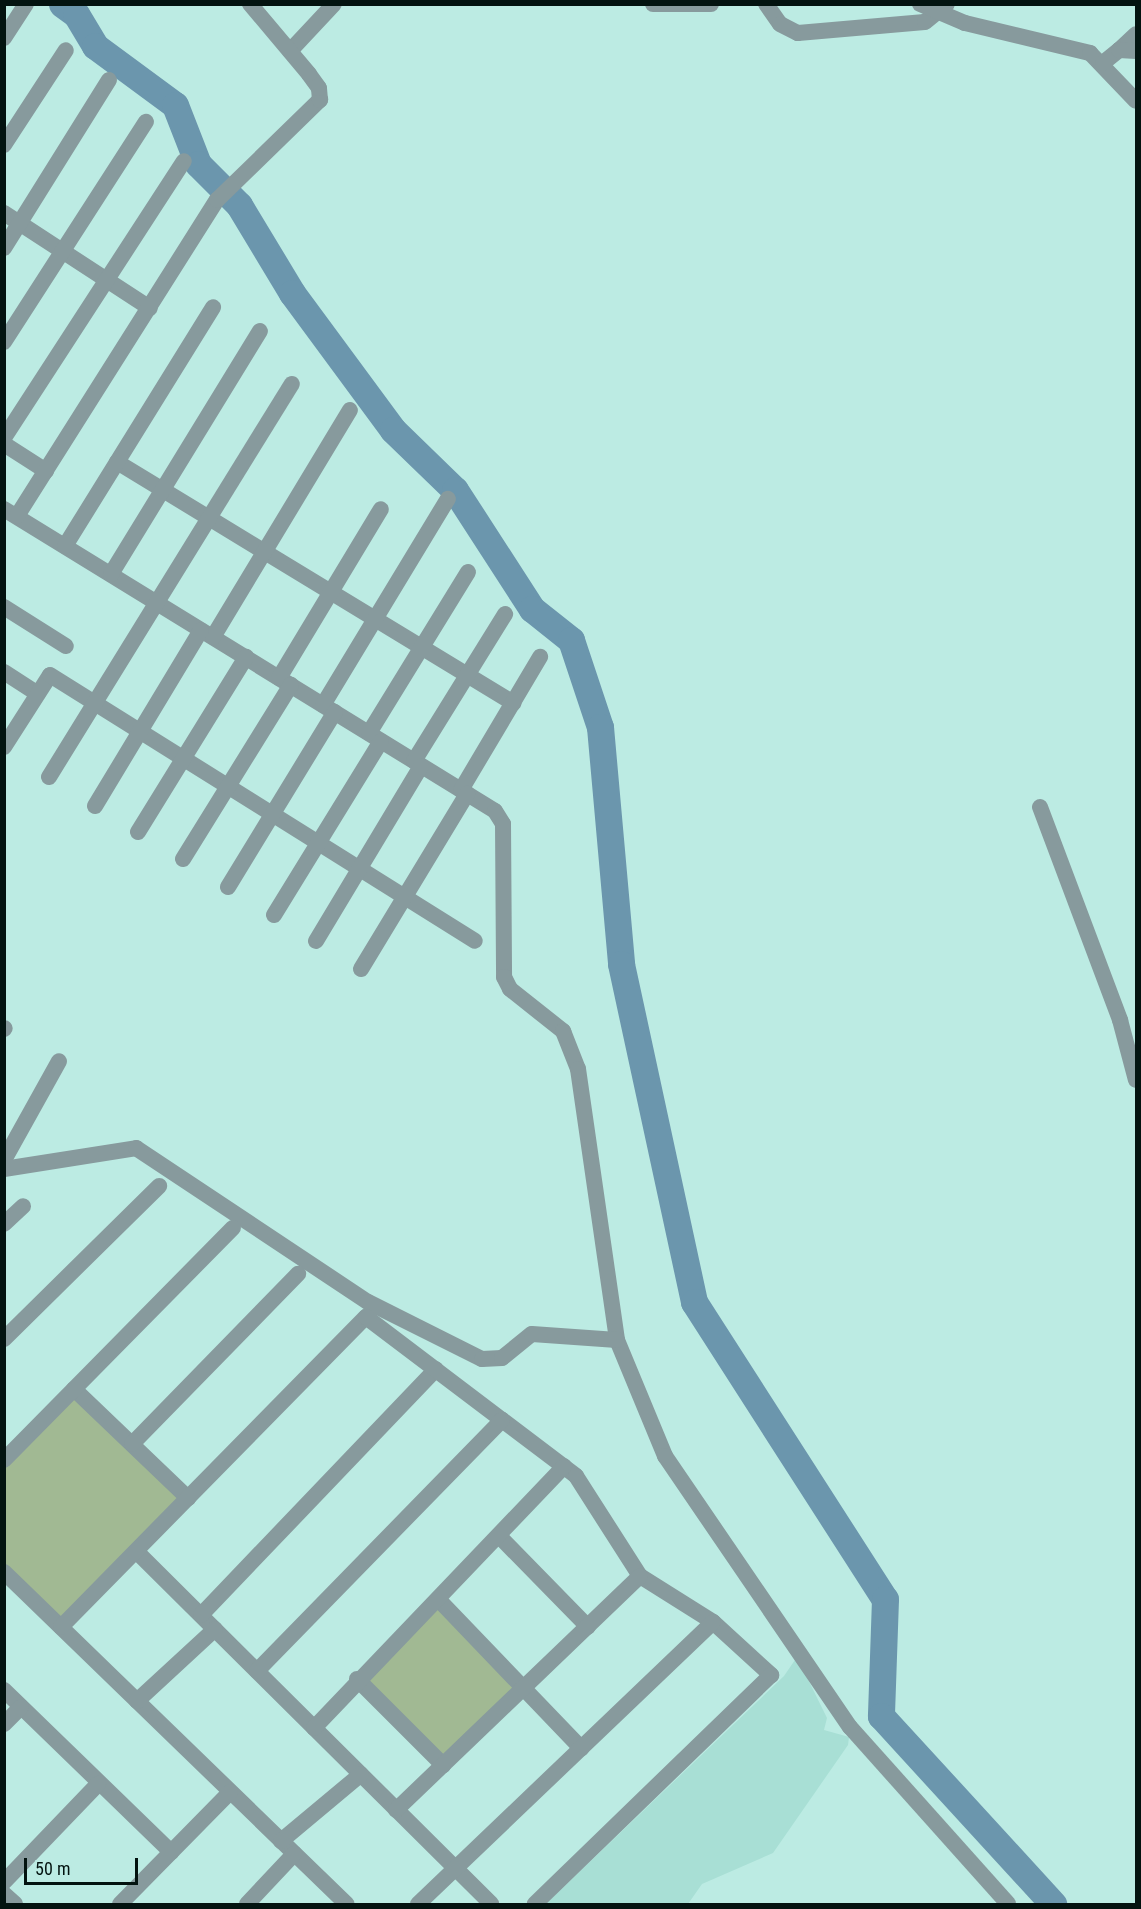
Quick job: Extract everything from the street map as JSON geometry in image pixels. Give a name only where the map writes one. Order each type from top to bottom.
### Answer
[{"type":"street","points":[[4,38],[26,4]]},
{"type":"street","points":[[250,4],[319,88],[320,100],[217,200],[46,471],[11,512],[495,811],[503,824],[504,977],[510,989],[563,1031],[578,1069],[617,1340],[665,1456],[850,1727],[1008,1905]]},
{"type":"street","points":[[290,51],[334,4]]},
{"type":"street","points":[[653,4],[711,4]]},
{"type":"street","points":[[766,4],[780,24],[798,33],[925,22],[944,9]]},
{"type":"street","points":[[920,4],[1069,44],[1103,63],[1137,101]]},
{"type":"street","points":[[1103,63],[1137,34]]},
{"type":"street","points":[[4,145],[66,50]]},
{"type":"street","points":[[1119,50],[1137,51]]},
{"type":"street","points":[[4,248],[110,80]]},
{"type":"street","points":[[4,342],[146,122]]},
{"type":"street","points":[[4,438],[184,161]]},
{"type":"street","points":[[4,213],[106,282],[150,308]]},
{"type":"street","points":[[65,546],[213,307]]},
{"type":"street","points":[[111,574],[260,331]]},
{"type":"street","points":[[49,777],[292,384]]},
{"type":"street","points":[[95,806],[138,731],[263,552],[350,410]]},
{"type":"street","points":[[4,444],[46,471]]},
{"type":"street","points":[[117,462],[209,521],[422,645],[513,703]]},
{"type":"street","points":[[228,887],[274,811],[375,618],[448,499]]},
{"type":"street","points":[[183,860],[229,783],[332,592],[381,508]]},
{"type":"street","points":[[274,915],[320,839],[422,645],[468,572]]},
{"type":"street","points":[[4,608],[66,646]]},
{"type":"street","points":[[316,941],[466,674],[505,614]]},
{"type":"street","points":[[138,832],[246,657]]},
{"type":"street","points":[[361,969],[405,897],[540,657]]},
{"type":"street","points":[[4,672],[38,694]]},
{"type":"street","points":[[6,740],[50,675],[138,731],[184,755],[320,839],[359,868],[475,941]]},
{"type":"street","points":[[1040,807],[1120,1020],[1137,1080]]},
{"type":"street","points":[[4,1160],[59,1061]]},
{"type":"street","points":[[4,1169],[136,1148],[375,1306],[482,1359],[502,1358],[532,1334],[617,1340]]},
{"type":"street","points":[[4,1339],[159,1186]]},
{"type":"street","points":[[4,1224],[23,1206]]},
{"type":"street","points":[[8,1450],[74,1389],[233,1227]]},
{"type":"street","points":[[132,1444],[298,1274]]},
{"type":"street","points":[[60,1627],[137,1552],[366,1317],[576,1476],[640,1576],[713,1622],[771,1675],[535,1905]]},
{"type":"street","points":[[201,1615],[436,1370]]},
{"type":"street","points":[[74,1389],[188,1498]]},
{"type":"street","points":[[257,1671],[502,1420]]},
{"type":"street","points":[[314,1728],[357,1679],[438,1599],[564,1466]]},
{"type":"street","points":[[499,1536],[588,1627]]},
{"type":"street","points":[[137,1552],[491,1905]]},
{"type":"street","points":[[4,1572],[346,1905]]},
{"type":"street","points":[[396,1810],[640,1576]]},
{"type":"street","points":[[438,1599],[524,1685],[581,1748]]},
{"type":"street","points":[[418,1905],[713,1622]]},
{"type":"street","points":[[137,1701],[215,1629]]},
{"type":"street","points":[[357,1679],[443,1765]]},
{"type":"street","points":[[4,1690],[171,1852]]},
{"type":"street","points":[[4,1724],[21,1707]]},
{"type":"street","points":[[281,1841],[361,1774]]},
{"type":"street","points":[[4,1882],[99,1784]]},
{"type":"street","points":[[120,1905],[230,1792]]},
{"type":"street","points":[[247,1905],[294,1854]]},
{"type":"street","points":[[4,1894],[15,1905]]},
{"type":"shaded area","points":[[74,1389],[188,1498],[61,1627],[5,1572],[4,1460]]},
{"type":"shaded area","points":[[438,1599],[524,1685],[444,1766],[357,1680]]},
{"type":"shaded area","points":[[797,1657],[827,1718],[824,1730],[849,1737],[848,1745],[773,1853],[702,1884],[688,1904],[546,1904],[784,1676]]},
{"type":"waterway","points":[[62,4],[76,14],[95,46],[175,105],[198,164],[239,205],[292,293],[393,430],[455,490],[532,609],[571,640],[600,727],[621,964],[694,1302],[885,1599],[881,1716],[1053,1904]]}]
